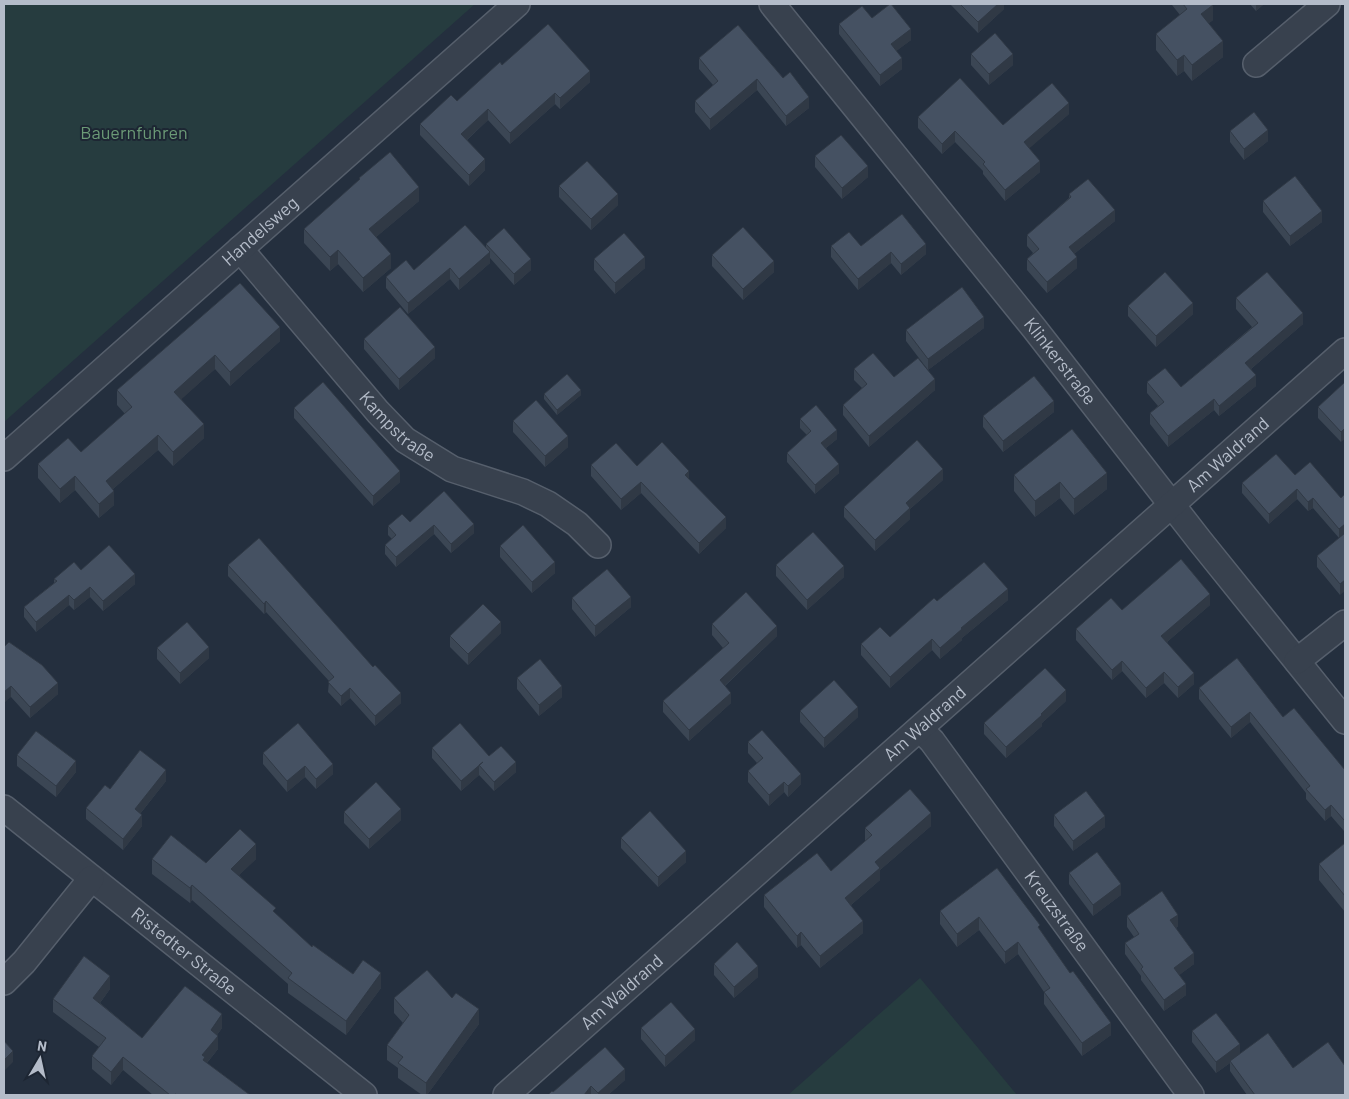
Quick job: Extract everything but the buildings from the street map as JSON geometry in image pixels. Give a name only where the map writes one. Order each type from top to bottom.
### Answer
[{"type":"street","name":"Handelsweg","points":[[4,458],[517,4]]},
{"type":"street","name":"Klinkerstraße","points":[[772,4],[1034,328],[1172,505],[1345,721]]},
{"type":"street","points":[[1256,64],[1327,4]]},
{"type":"street","name":"Kampstraße","points":[[240,250],[378,412],[405,440],[452,469],[523,492],[548,504],[577,524],[598,545]]},
{"type":"street","name":"Am Waldrand","points":[[506,1095],[1345,352]]},
{"type":"street","points":[[1298,661],[1345,623]]},
{"type":"street","name":"Kreuzstraße","points":[[920,729],[932,741],[1191,1095]]},
{"type":"street","name":"Ristedter Straße","points":[[4,808],[364,1095]]},
{"type":"street","points":[[4,982],[24,962],[92,879]]},
{"type":"green space","name":"Bauernfuhren","points":[[4,4],[475,4],[4,422]]},
{"type":"green space","points":[[920,978],[1017,1095],[788,1095]]}]
